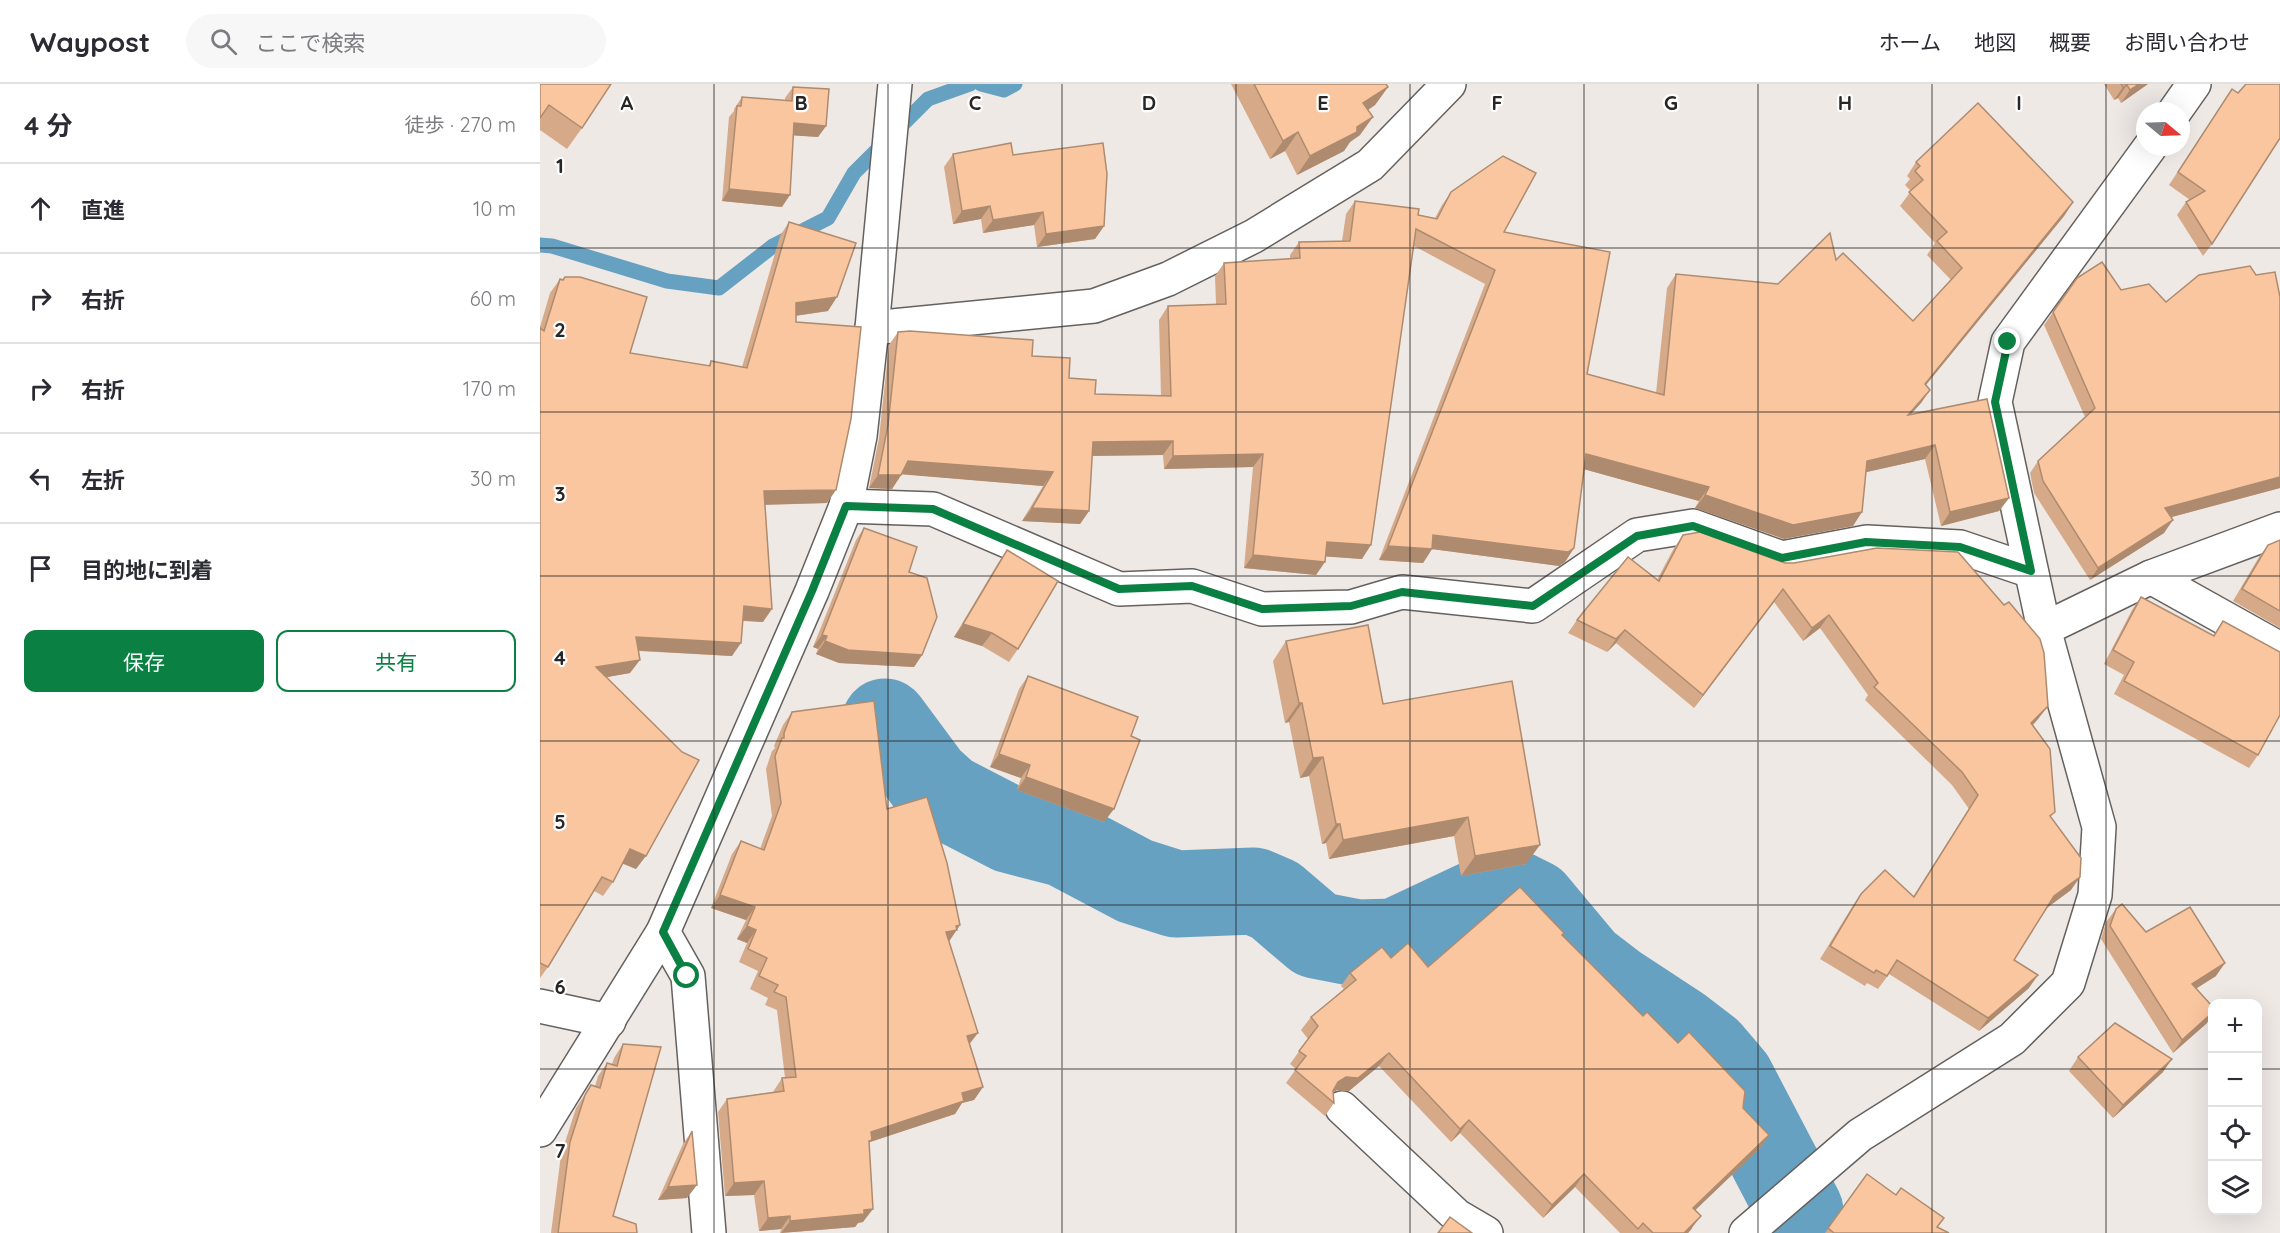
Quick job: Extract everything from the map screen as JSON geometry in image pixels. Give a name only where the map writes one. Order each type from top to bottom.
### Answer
[{"type":"street","points":[[540,1130],[663,932],[812,591],[846,506],[860,436],[895,84]]},
{"type":"street","points":[[872,327],[1094,306],[1168,279],[1254,236],[1370,165],[1449,84]]},
{"type":"street","points":[[2181,102],[2194,84]]},
{"type":"street","points":[[1746,1233],[1860,1135],[2012,1039],[2068,983],[2095,895],[2099,827],[2044,628],[1995,402],[2008,342],[2143,156]]},
{"type":"street","points":[[846,506],[933,509],[1119,589],[1192,586],[1262,609],[1351,606],[1402,592],[1533,606],[1637,536],[1693,526],[1782,558],[1866,542],[1948,546],[1960,547],[2031,571]]},
{"type":"street","points":[[2044,628],[2151,577],[2280,529]]},
{"type":"street","points":[[2151,577],[2280,649]]},
{"type":"street","points":[[663,932],[687,976],[709,1233]]},
{"type":"street","points":[[540,1006],[609,1021]]},
{"type":"street","points":[[1342,1108],[1457,1216],[1486,1233]]},
{"type":"building","points":[[540,84],[611,84],[582,128],[549,105],[540,118]]},
{"type":"building","points":[[1254,84],[1386,84],[1388,87],[1363,103],[1373,117],[1357,127],[1357,132],[1310,156],[1298,132],[1283,141]]},
{"type":"building","points":[[2121,84],[2139,84],[2130,90],[2127,85],[2123,87]]},
{"type":"building","points":[[2246,84],[2280,84],[2280,138],[2212,244],[2186,202],[2205,191],[2178,172],[2232,89],[2238,93]]},
{"type":"building","points":[[793,87],[829,89],[826,126],[794,123],[790,195],[729,189],[737,106],[741,106],[742,97],[792,101]]},
{"type":"building","points":[[1978,103],[2073,202],[1925,384],[1930,390],[1908,415],[1987,399],[2009,498],[1950,512],[1935,445],[1867,461],[1862,512],[1793,525],[1705,495],[1709,487],[1586,454],[1574,548],[1568,552],[1433,535],[1432,549],[1388,546],[1495,270],[1416,229],[1371,545],[1327,542],[1325,562],[1253,555],[1263,454],[1173,456],[1173,441],[1093,442],[1089,511],[1032,508],[1053,472],[908,461],[901,475],[878,475],[888,425],[898,332],[1033,340],[1032,356],[1070,358],[1069,378],[1096,380],[1095,394],[1171,396],[1168,306],[1226,304],[1224,263],[1300,258],[1299,242],[1350,241],[1355,201],[1419,209],[1418,215],[1437,219],[1451,192],[1503,156],[1536,173],[1504,232],[1610,252],[1587,374],[1664,395],[1676,274],[1778,284],[1830,233],[1836,260],[1843,253],[1913,321],[1962,268],[1937,241],[1947,232],[1909,192],[1923,180],[1915,171],[1920,166],[1916,162]]},
{"type":"building","points":[[1011,143],[1013,155],[1103,143],[1107,174],[1104,226],[1046,234],[1043,212],[993,220],[990,206],[962,211],[953,154]]},
{"type":"building","points":[[789,222],[856,243],[837,297],[796,303],[796,322],[861,327],[851,419],[836,490],[764,491],[772,609],[744,606],[741,643],[636,637],[640,660],[596,667],[682,752],[699,760],[646,856],[630,849],[613,882],[602,877],[548,967],[540,963],[540,328],[544,331],[560,279],[580,277],[647,297],[630,353],[710,366],[711,361],[747,368]]},
{"type":"building","points":[[2102,262],[2121,290],[2149,284],[2166,302],[2199,275],[2250,266],[2256,275],[2275,272],[2280,297],[2280,477],[2165,508],[2173,520],[2098,568],[2043,481],[2038,461],[2095,408],[2053,312],[2077,278]]},
{"type":"building","points":[[864,528],[917,547],[909,572],[927,578],[937,617],[922,655],[848,650],[825,641],[827,636],[822,635]]},
{"type":"building","points":[[1700,532],[1785,563],[1877,548],[1958,552],[2004,605],[2009,602],[2040,639],[2044,653],[2048,706],[2031,723],[2050,749],[2055,812],[2050,816],[2081,858],[2080,877],[2054,896],[2014,960],[2038,975],[1988,1018],[1897,960],[1887,976],[1876,970],[1874,973],[1830,946],[1861,894],[1885,870],[1914,897],[1978,795],[1962,772],[1874,687],[1878,683],[1829,615],[1812,628],[1783,589],[1703,695],[1625,630],[1616,639],[1577,620],[1628,557],[1659,581],[1683,535]]},
{"type":"building","points":[[2280,540],[2280,611],[2242,589],[2268,545]]},
{"type":"building","points":[[1007,550],[1058,581],[1018,649],[992,633],[963,624]]},
{"type":"building","points":[[2141,597],[2214,636],[2223,621],[2280,652],[2280,715],[2258,755],[2124,681],[2134,662],[2113,650]]},
{"type":"building","points":[[1368,625],[1383,704],[1512,681],[1540,845],[1475,856],[1468,817],[1343,840],[1340,824],[1336,824],[1323,757],[1313,758],[1286,641]]},
{"type":"building","points":[[1028,676],[1138,717],[1131,736],[1140,740],[1114,809],[1026,777],[1030,765],[999,754]]},
{"type":"building","points":[[874,701],[887,809],[927,797],[947,863],[960,925],[956,926],[957,930],[946,932],[978,1033],[967,1036],[983,1087],[962,1093],[964,1101],[871,1132],[872,1140],[869,1141],[873,1209],[864,1210],[864,1214],[790,1221],[790,1216],[768,1218],[764,1181],[734,1183],[727,1099],[784,1091],[782,1078],[796,1077],[786,997],[774,992],[778,985],[759,976],[767,958],[748,949],[756,930],[747,926],[755,907],[720,895],[741,841],[764,850],[781,803],[775,756],[784,738],[792,712]]},
{"type":"building","points":[[1520,887],[1564,933],[1562,935],[1643,1016],[1647,1012],[1678,1043],[1689,1032],[1745,1091],[1743,1108],[1769,1135],[1693,1208],[1701,1216],[1684,1233],[1653,1233],[1643,1223],[1638,1229],[1584,1174],[1552,1205],[1469,1120],[1460,1129],[1389,1053],[1358,1078],[1346,1077],[1338,1082],[1333,1091],[1334,1103],[1295,1070],[1306,1056],[1299,1051],[1318,1026],[1311,1017],[1356,980],[1350,973],[1382,947],[1391,958],[1408,943],[1428,967]]},
{"type":"building","points":[[2122,904],[2146,932],[2190,907],[2225,963],[2192,984],[2208,1002],[2208,1017],[2182,1040],[2110,926],[2116,909]]},
{"type":"building","points":[[2115,1023],[2172,1059],[2123,1105],[2078,1057]]},
{"type":"building","points":[[623,1044],[661,1047],[613,1216],[636,1224],[637,1233],[558,1233],[570,1142],[585,1095],[591,1085],[600,1088],[607,1063],[617,1066]]},
{"type":"building","points":[[692,1131],[697,1185],[668,1187]]},
{"type":"building","points":[[1867,1174],[1896,1195],[1901,1188],[1944,1218],[1937,1227],[1949,1233],[1834,1233],[1828,1228]]},
{"type":"building","points":[[1450,1217],[1472,1233],[1438,1233]]},
{"type":"waterway","points":[[540,245],[552,246],[667,281],[719,288],[773,246],[828,218],[854,173],[928,99],[970,84]]},
{"type":"waterway","points":[[981,84],[1004,90],[1015,84]]},
{"type":"waterway","points":[[885,722],[928,780],[947,797],[1011,830],[1065,844],[1135,881],[1176,894],[1254,891],[1275,900],[1316,935],[1357,943],[1395,942],[1497,894],[1515,894],[1533,903],[1584,964],[1708,1052],[1731,1079],[1800,1211],[1802,1233]]},
{"type":"route","points":[[687,976],[663,932],[812,591],[846,506],[933,509],[1119,589],[1192,586],[1262,609],[1351,606],[1402,592],[1533,606],[1637,536],[1693,526],[1782,558],[1866,542],[1960,547],[2031,571],[1995,402],[2008,342]]}]
